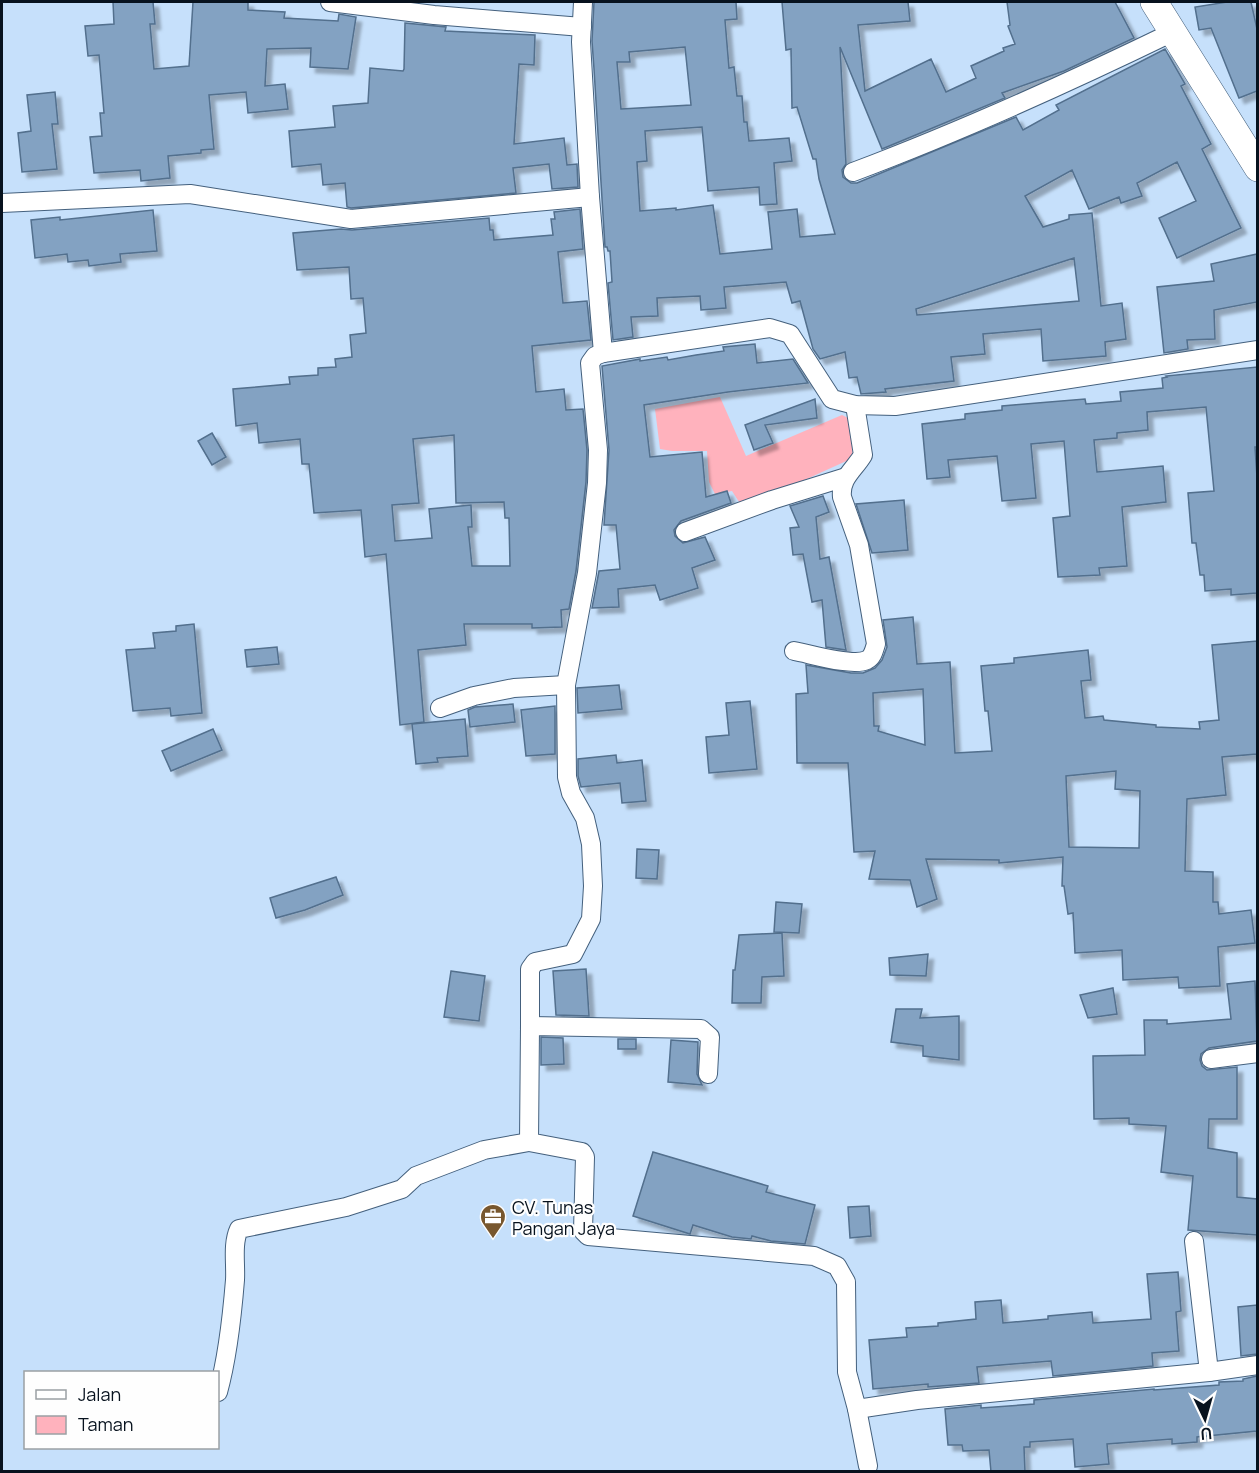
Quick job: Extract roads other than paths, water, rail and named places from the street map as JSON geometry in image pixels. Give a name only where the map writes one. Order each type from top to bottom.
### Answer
[{"type":"main road","points":[[1154,2],[1257,168]]},
{"type":"street","points":[[330,2],[434,15],[582,27]]},
{"type":"street","points":[[583,2],[582,27],[590,197],[603,353]]},
{"type":"street","points":[[853,172],[941,138],[1173,32]]},
{"type":"street","points":[[2,203],[190,194],[351,219],[590,197]]},
{"type":"street","points":[[529,1142],[530,969],[535,962],[573,954],[584,937],[591,919],[593,886],[591,844],[585,818],[571,793],[567,777],[566,685],[587,573],[597,483],[598,450],[590,363],[595,356],[770,328],[790,334],[832,399],[855,405],[895,406],[1257,350]]},
{"type":"street","points":[[794,651],[857,663],[868,659],[873,654],[876,644],[859,545],[842,497],[846,477],[863,455],[855,405]]},
{"type":"street","points":[[685,532],[772,500],[846,477]]},
{"type":"street","points":[[440,708],[474,696],[514,688],[566,685]]},
{"type":"street","points":[[530,1026],[701,1029],[710,1037],[708,1074]]},
{"type":"street","points":[[1211,1059],[1257,1053]]},
{"type":"street","points":[[219,1387],[229,1337],[235,1280],[235,1236],[238,1229],[346,1207],[402,1189],[416,1176],[484,1150],[529,1142],[582,1152],[585,1157],[583,1231],[588,1236],[814,1256],[837,1266],[846,1282],[847,1372],[868,1466]]},
{"type":"street","points":[[1194,1240],[1209,1372]]},
{"type":"street","points":[[857,1409],[917,1400],[1209,1372],[1257,1365]]},
{"type":"place","name":"CV. Tunas Pangan Jaya","points":[[493,1240]]}]
